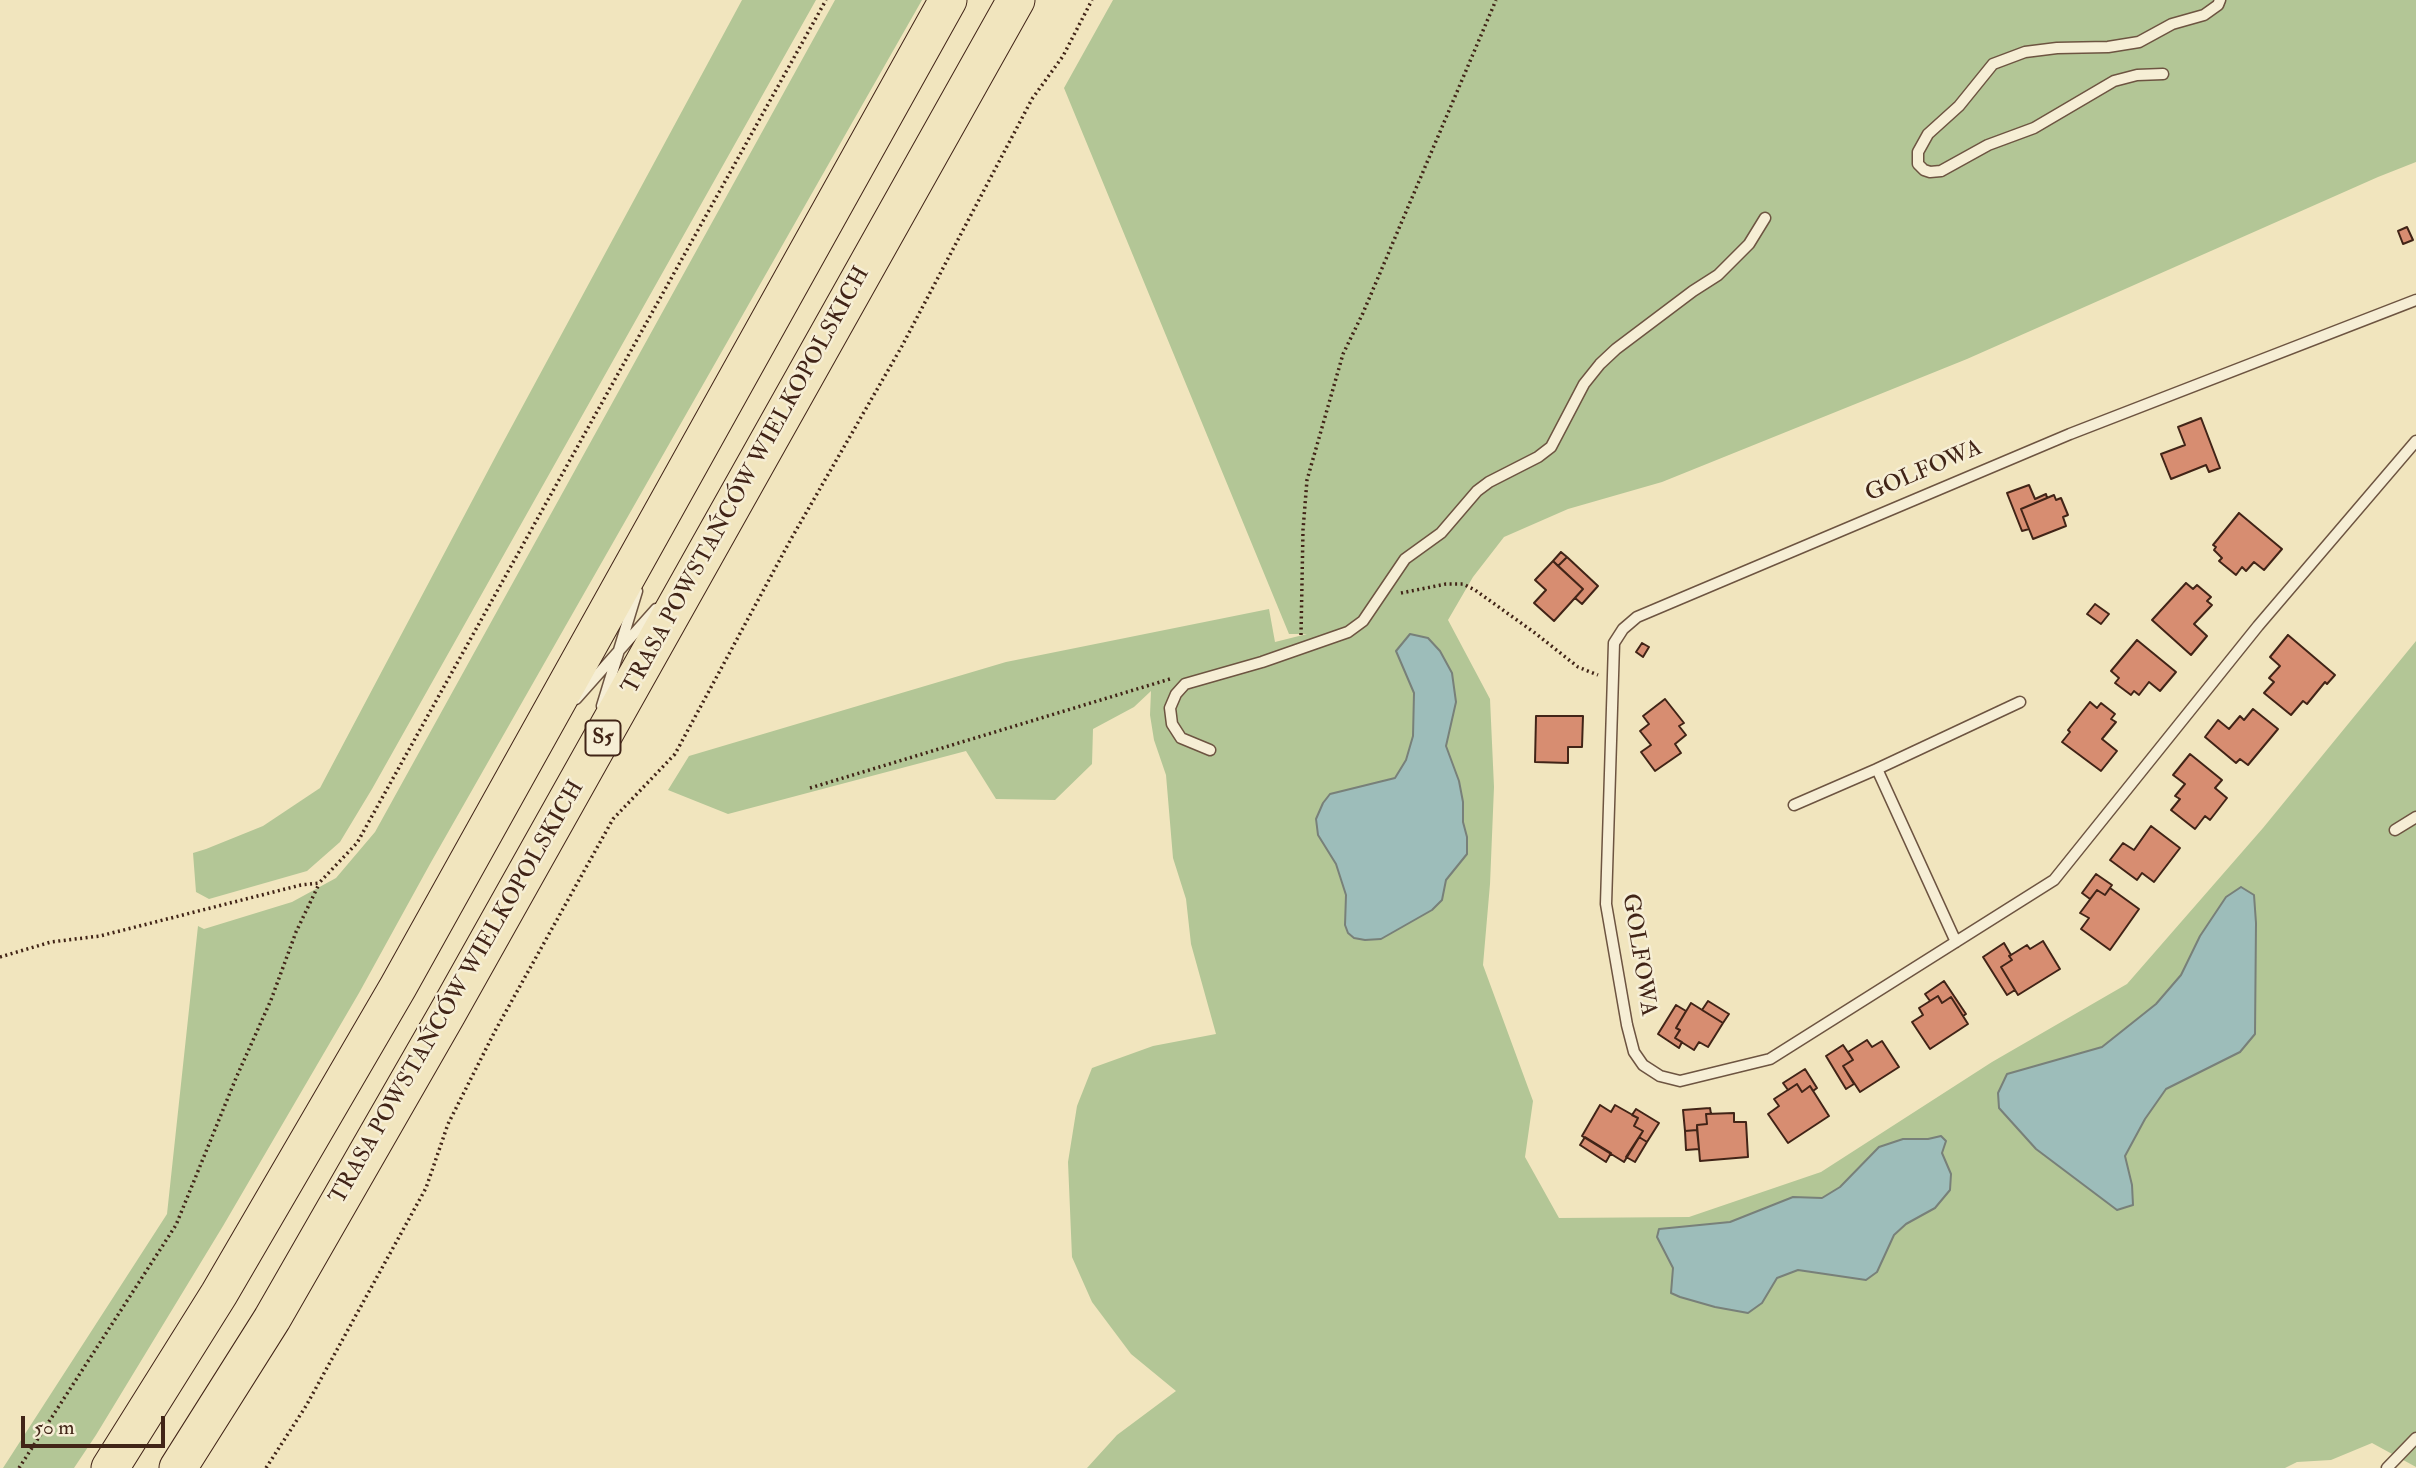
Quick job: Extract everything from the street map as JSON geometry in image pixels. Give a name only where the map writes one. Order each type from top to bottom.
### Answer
[{"type":"highway","name":"S5","points":[[110,1468],[233,1270],[398,987],[948,0]]},
{"type":"highway","name":"TRASA POWSTAŃCÓW WIELKOPOLSKICH","points":[[178,1468],[272,1319],[580,779],[1016,0]]},
{"type":"lane","points":[[2163,74],[2137,75],[2114,81],[2034,128],[1988,145],[1941,171],[1930,172],[1918,164],[1918,152],[1927,134],[1959,106],[1993,64],[2025,52],[2108,47],[2140,42],[2172,24],[2204,15],[2218,5],[2220,0]]},
{"type":"lane","points":[[1210,750],[1181,738],[1172,724],[1170,708],[1176,694],[1185,684],[1262,662],[1348,632],[1363,621],[1405,559],[1441,533],[1477,491],[1551,447],[1584,384],[1600,364],[1616,349],[1718,275],[1749,244],[1765,218]]},
{"type":"lane","name":"GOLFOWA","points":[[2416,300],[2070,434],[1637,617],[1623,629],[1614,643],[1606,904],[1627,1025],[1634,1052],[1643,1065],[1660,1076],[1680,1081],[1770,1059],[2054,880],[2258,626],[2416,441]]},
{"type":"lane","points":[[642,573],[658,520]]},
{"type":"lane","points":[[531,751],[709,550]]},
{"type":"lane","points":[[599,715],[638,586]]},
{"type":"lane","points":[[1794,805],[2020,702]]},
{"type":"lane","points":[[580,779],[595,728]]},
{"type":"lane","points":[[1877,769],[1956,942]]},
{"type":"lane","points":[[2395,830],[2416,817]]},
{"type":"lane","points":[[2387,1468],[2416,1438]]},
{"type":"path","points":[[19,1468],[176,1225],[271,1000],[296,932],[319,883],[357,843],[825,0]]},
{"type":"path","points":[[266,1468],[306,1406],[426,1188],[448,1124],[495,1031],[613,819],[675,754],[791,539],[902,346],[1032,99],[1063,56],[1092,0]]},
{"type":"path","points":[[1301,638],[1307,480],[1343,354],[1496,0]]},
{"type":"path","points":[[1378,598],[1446,584],[1462,584],[1475,590],[1578,667],[1612,680]]},
{"type":"path","points":[[810,788],[1173,678]]},
{"type":"path","points":[[0,957],[51,942],[100,936],[301,885],[319,883]]},
{"type":"green space","points":[[742,0],[816,0],[340,842],[307,871],[209,899],[196,892],[193,853],[263,826],[320,788]]},
{"type":"green space","points":[[835,0],[922,0],[359,993],[223,1226],[96,1435],[74,1468],[3,1468],[167,1214],[198,926],[204,929],[292,902],[336,878],[375,832]]},
{"type":"green space","points":[[1113,0],[2416,0],[2416,162],[1967,359],[1662,482],[1568,509],[1504,537],[1473,577],[1448,620],[1490,699],[1494,787],[1483,965],[1533,1101],[1525,1157],[1559,1218],[1689,1217],[1821,1172],[1992,1062],[2127,984],[2263,828],[2416,641],[2416,1467],[2372,1443],[2331,1460],[2297,1462],[2285,1468],[1087,1468],[1117,1435],[1176,1391],[1131,1354],[1092,1302],[1072,1257],[1068,1162],[1077,1106],[1092,1068],[1153,1046],[1216,1034],[1191,944],[1186,899],[1173,858],[1166,775],[1154,740],[1150,715],[1151,691],[1134,707],[1093,729],[1092,764],[1055,800],[996,799],[966,751],[728,814],[668,790],[689,756],[1006,662],[1269,609],[1275,642],[1307,634],[1289,634],[1064,88]]},
{"type":"water","points":[[1410,634],[1428,638],[1440,651],[1452,673],[1456,702],[1446,746],[1459,781],[1467,854],[1446,880],[1442,900],[1432,910],[1381,939],[1365,940],[1354,938],[1348,933],[1345,925],[1346,895],[1336,864],[1318,835],[1316,819],[1330,794],[1395,778],[1406,760],[1413,736],[1414,693],[1396,651]]},
{"type":"water","points":[[2241,887],[2254,895],[2255,1034],[2240,1052],[2166,1089],[2145,1119],[2125,1156],[2132,1185],[2133,1205],[2117,1210],[2036,1149],[1999,1108],[1998,1093],[2007,1074],[2102,1047],[2156,1004],[2181,975],[2200,936],[2226,897]]},
{"type":"water","points":[[1941,1136],[1946,1141],[1942,1153],[1951,1174],[1950,1190],[1935,1208],[1906,1224],[1894,1235],[1877,1272],[1866,1280],[1798,1270],[1777,1278],[1762,1303],[1748,1313],[1715,1307],[1671,1293],[1673,1268],[1657,1237],[1659,1229],[1730,1222],[1793,1197],[1822,1198],[1840,1187],[1879,1147],[1903,1139]]},
{"type":"building","points":[[2407,227],[2413,240],[2403,244],[2398,231]]},
{"type":"building","points":[[2201,418],[2220,468],[2209,472],[2206,465],[2171,479],[2161,454],[2185,445],[2178,427]]},
{"type":"building","points":[[2029,485],[2035,499],[2046,494],[2047,498],[2021,509],[2029,529],[2022,531],[2007,493]]},
{"type":"building","points":[[2054,495],[2056,500],[2061,498],[2068,515],[2063,517],[2066,526],[2033,539],[2021,509]]},
{"type":"building","points":[[2239,513],[2282,549],[2264,570],[2254,562],[2246,571],[2242,567],[2236,575],[2219,561],[2222,558],[2214,550],[2216,547],[2213,545]]},
{"type":"building","points":[[1561,552],[1567,557],[1558,566],[1553,561]]},
{"type":"building","points":[[1567,557],[1598,586],[1582,604],[1575,598],[1583,589],[1558,566]]},
{"type":"building","points":[[1553,561],[1583,589],[1554,621],[1534,603],[1546,590],[1535,580]]},
{"type":"building","points":[[2186,583],[2193,589],[2197,585],[2211,597],[2207,601],[2212,605],[2194,624],[2207,636],[2191,655],[2152,620]]},
{"type":"building","points":[[2095,604],[2109,614],[2101,624],[2087,614]]},
{"type":"building","points":[[2288,635],[2335,675],[2327,684],[2325,682],[2307,704],[2303,701],[2291,715],[2264,693],[2274,682],[2269,678],[2280,666],[2270,657]]},
{"type":"building","points":[[2137,640],[2176,672],[2160,691],[2149,682],[2139,695],[2134,691],[2131,695],[2115,683],[2119,678],[2111,671]]},
{"type":"building","points":[[1642,643],[1649,647],[1643,657],[1636,652]]},
{"type":"building","points":[[1665,699],[1684,723],[1679,726],[1686,735],[1675,744],[1681,753],[1655,771],[1641,752],[1651,745],[1640,731],[1649,724],[1643,716]]},
{"type":"building","points":[[2090,702],[2097,708],[2101,703],[2115,714],[2111,719],[2116,722],[2102,739],[2117,751],[2101,771],[2062,742]]},
{"type":"building","points":[[2253,709],[2278,729],[2248,765],[2240,759],[2236,763],[2205,737],[2218,720],[2229,729],[2240,716],[2244,720]]},
{"type":"building","points":[[1536,716],[1583,716],[1582,747],[1568,747],[1568,763],[1535,762]]},
{"type":"building","points":[[2190,754],[2222,780],[2215,788],[2227,798],[2210,820],[2205,816],[2195,829],[2171,810],[2180,799],[2175,796],[2185,784],[2173,775]]},
{"type":"building","points":[[2151,826],[2180,848],[2154,882],[2142,873],[2137,880],[2110,860],[2123,843],[2134,850]]},
{"type":"building","points":[[2096,874],[2112,885],[2105,895],[2097,890],[2090,899],[2082,893]]},
{"type":"building","points":[[2110,888],[2139,909],[2110,950],[2081,929],[2089,918],[2080,913],[2097,890],[2105,895]]},
{"type":"building","points":[[2043,941],[2060,969],[2018,995],[2001,967],[2012,960],[2009,956],[2027,945],[2030,949]]},
{"type":"building","points":[[2004,943],[2012,960],[2001,967],[2015,990],[2007,995],[1983,957]]},
{"type":"building","points":[[1944,981],[1966,1014],[1963,1016],[1951,997],[1942,1003],[1938,996],[1930,1001],[1925,994]]},
{"type":"building","points":[[1938,996],[1942,1003],[1951,997],[1968,1024],[1930,1049],[1912,1022],[1923,1015],[1919,1008]]},
{"type":"building","points":[[1708,1001],[1729,1014],[1723,1023],[1702,1010]]},
{"type":"building","points":[[1691,1003],[1723,1023],[1708,1047],[1699,1042],[1694,1050],[1675,1038],[1680,1030],[1676,1028]]},
{"type":"building","points":[[1676,1005],[1686,1011],[1676,1028],[1680,1030],[1675,1038],[1682,1042],[1679,1048],[1658,1034]]},
{"type":"building","points":[[1867,1040],[1872,1047],[1882,1041],[1899,1067],[1860,1092],[1843,1066],[1853,1060],[1848,1052]]},
{"type":"building","points":[[1843,1045],[1853,1060],[1843,1066],[1854,1084],[1846,1089],[1826,1056]]},
{"type":"building","points":[[1805,1069],[1817,1088],[1813,1091],[1810,1086],[1802,1092],[1797,1084],[1788,1090],[1783,1083]]},
{"type":"building","points":[[1797,1084],[1802,1092],[1810,1086],[1829,1116],[1788,1143],[1768,1114],[1779,1106],[1774,1099]]},
{"type":"building","points":[[1600,1105],[1611,1112],[1615,1105],[1638,1118],[1634,1126],[1643,1131],[1624,1162],[1582,1136]]},
{"type":"building","points":[[1710,1108],[1711,1114],[1706,1114],[1707,1124],[1697,1125],[1697,1130],[1685,1131],[1683,1110]]},
{"type":"building","points":[[1636,1109],[1659,1123],[1647,1142],[1639,1137],[1643,1131],[1634,1126],[1638,1118],[1632,1115]]},
{"type":"building","points":[[1734,1113],[1734,1122],[1746,1122],[1748,1157],[1700,1161],[1697,1125],[1707,1124],[1706,1114]]},
{"type":"building","points":[[1697,1130],[1699,1149],[1686,1150],[1685,1131]]},
{"type":"building","points":[[1585,1137],[1611,1153],[1606,1162],[1580,1145]]},
{"type":"building","points":[[1639,1137],[1647,1142],[1635,1162],[1626,1157]]}]
